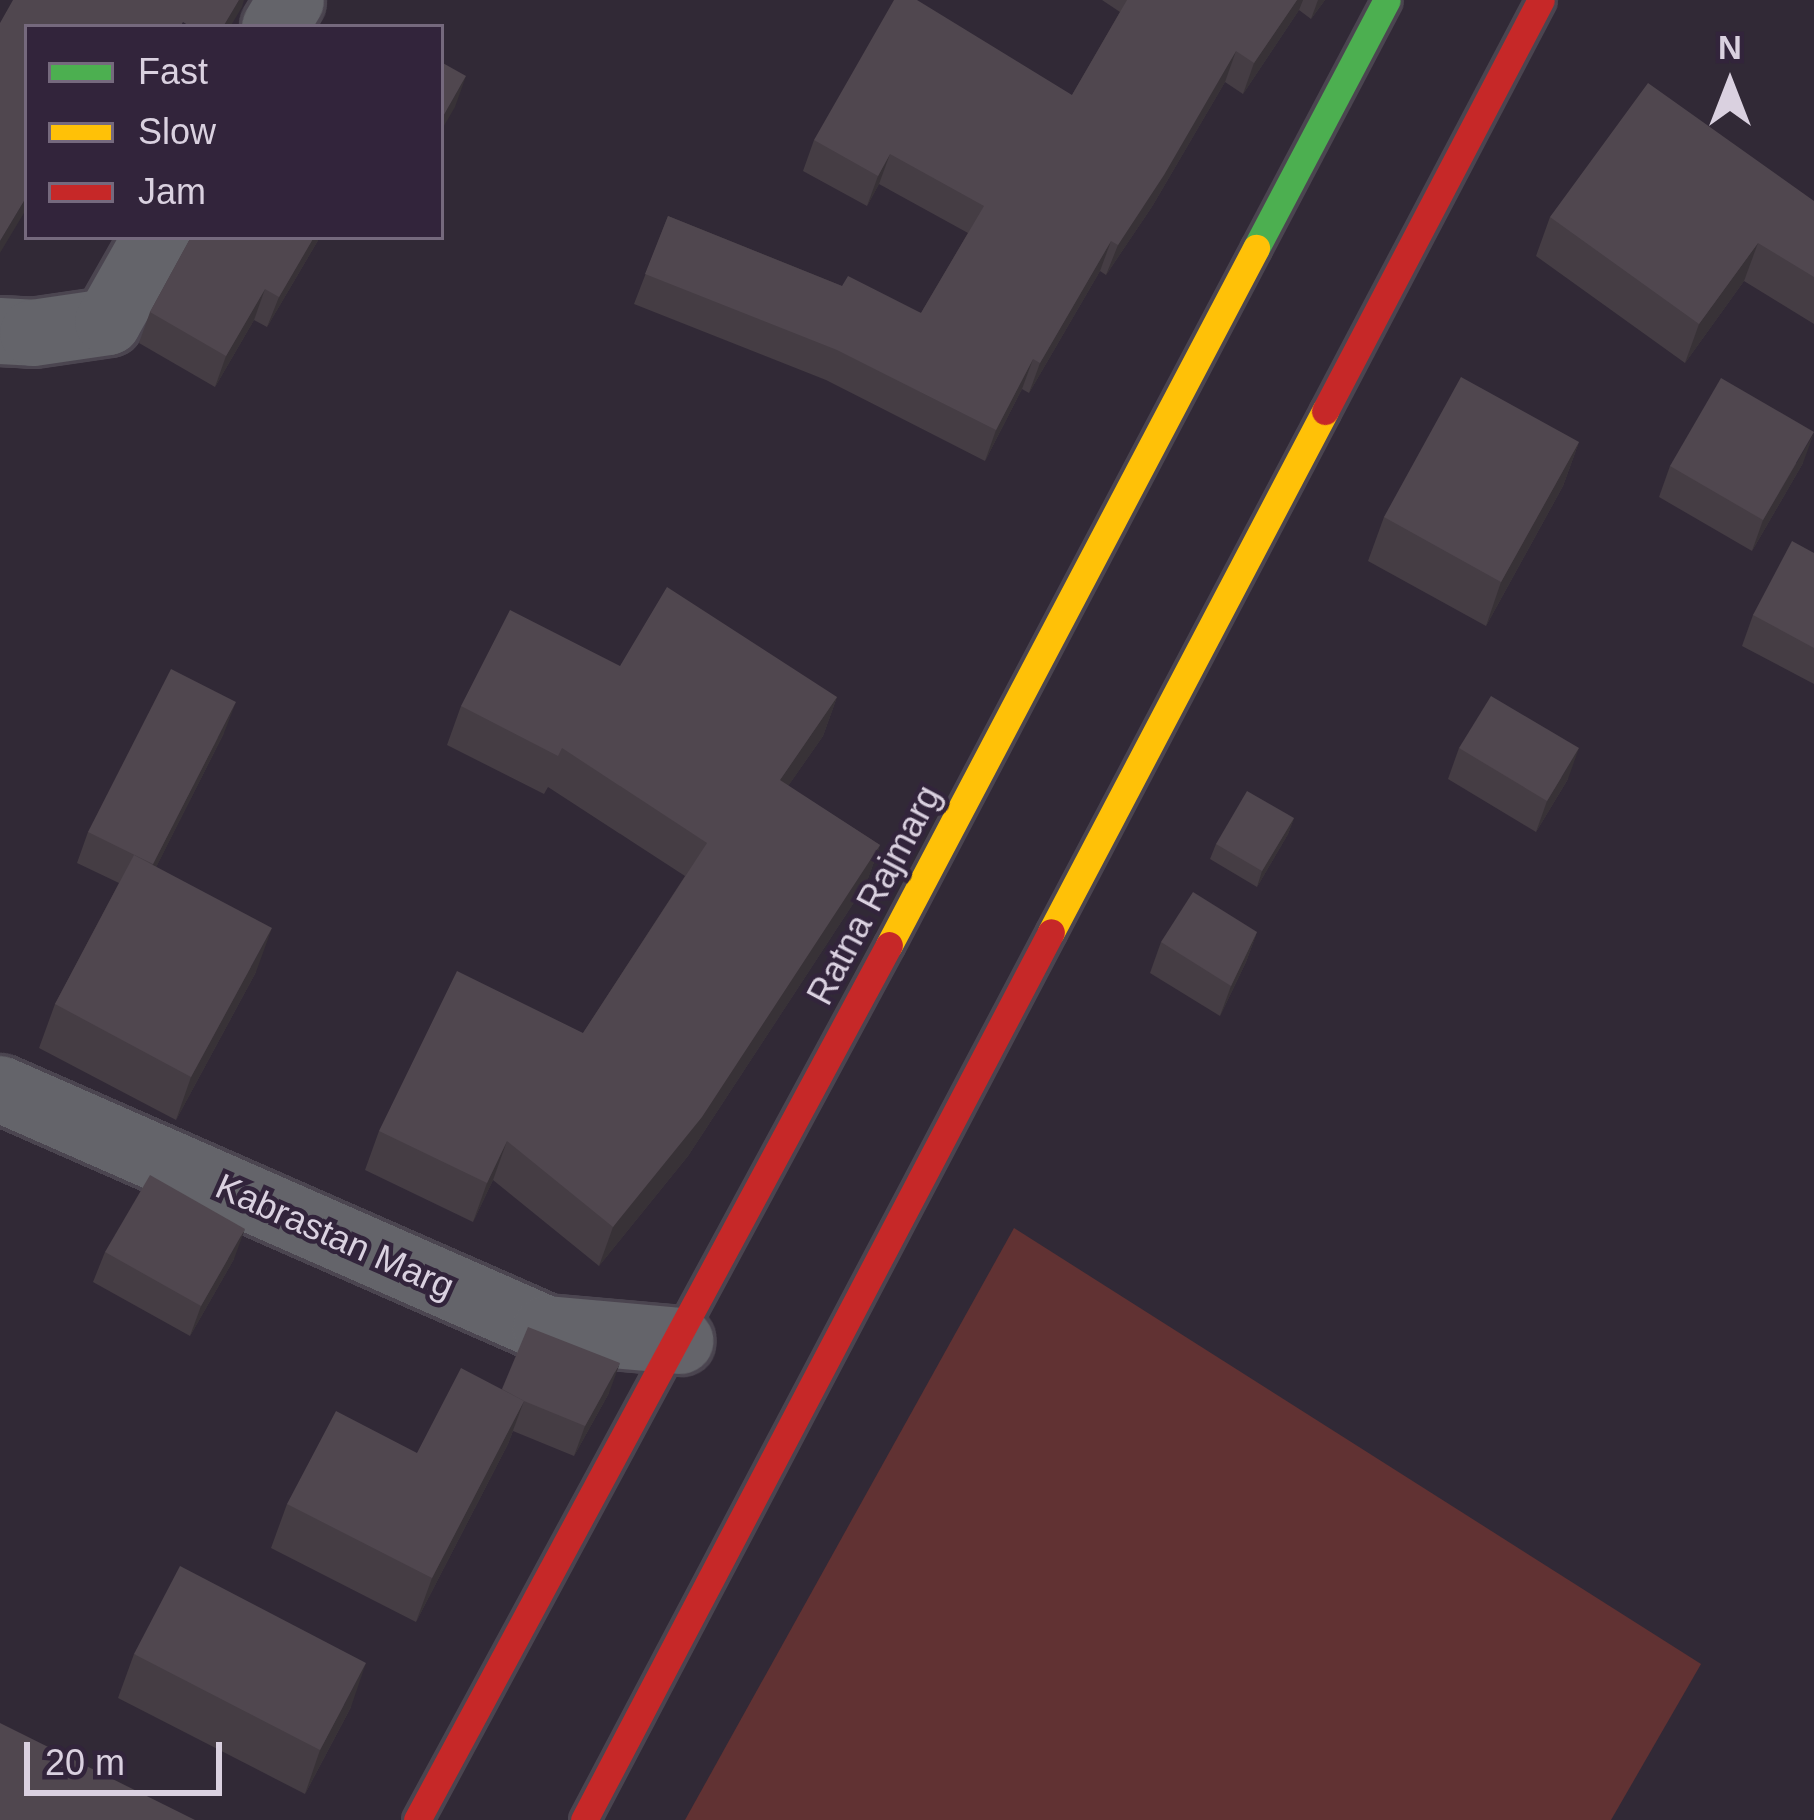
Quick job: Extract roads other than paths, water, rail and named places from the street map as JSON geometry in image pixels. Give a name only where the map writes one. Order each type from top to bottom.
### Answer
[{"type":"highway","name":"Ratna Rajmarg","points":[[417,1820],[680,1341],[1387,0]]},
{"type":"highway","points":[[584,1820],[1540,0]]},
{"type":"street","points":[[0,331],[33,333],[108,322],[154,240]]},
{"type":"street","name":"Kabrastan Marg","points":[[0,1089],[546,1329],[680,1341]]}]
